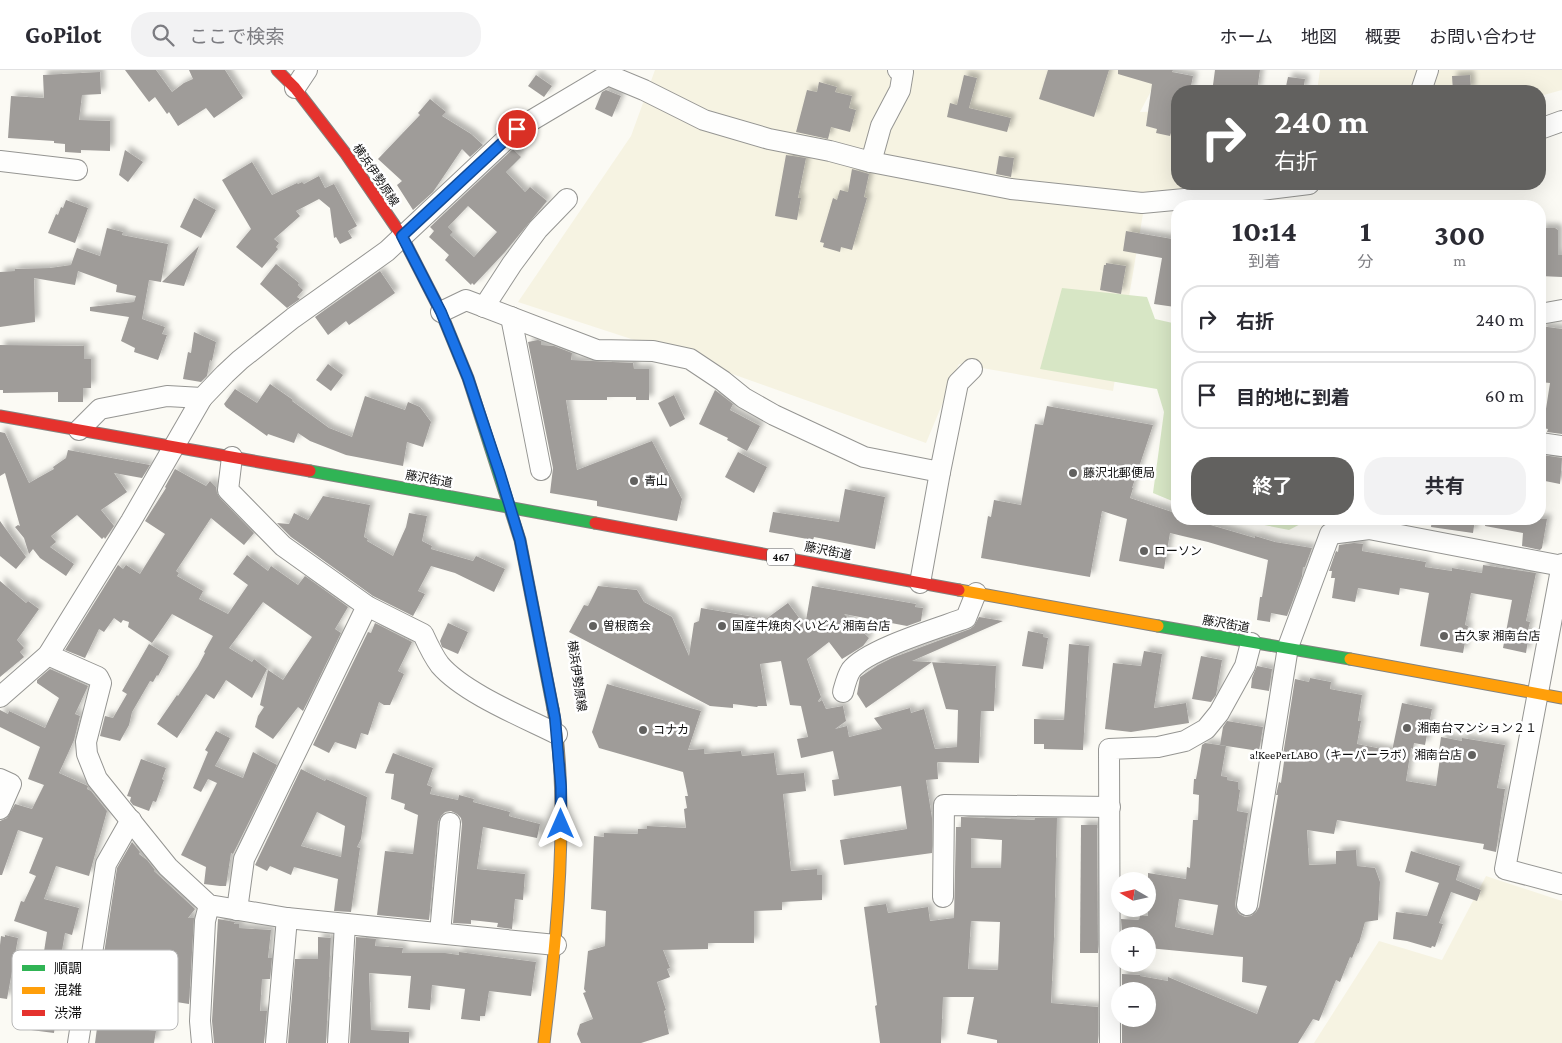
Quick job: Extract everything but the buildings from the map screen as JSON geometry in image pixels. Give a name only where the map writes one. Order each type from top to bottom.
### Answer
[{"type":"main road","name":"横浜伊勢原線","points":[[277,70],[295,88],[346,154],[402,236],[441,312],[468,378],[510,508],[525,565],[555,718],[561,787],[561,860],[556,945],[544,1043]]},
{"type":"main road","name":"藤沢街道","points":[[1,417],[232,457],[1251,643],[1288,647],[1562,698]]},
{"type":"main road","name":"横浜伊勢原線","points":[[500,474],[525,510],[531,526]]},
{"type":"street","points":[[295,88],[307,70]]},
{"type":"street","points":[[872,162],[881,126],[900,90],[903,72],[898,70]]},
{"type":"street","points":[[1422,85],[1428,70]]},
{"type":"street","points":[[0,697],[48,655],[131,521],[202,398],[224,374],[294,318],[387,251],[517,129],[610,72],[704,120],[769,139],[830,151],[872,162],[1011,189],[1142,203],[1171,200]]},
{"type":"street","points":[[1546,127],[1562,121]]},
{"type":"street","points":[[0,161],[77,170]]},
{"type":"street","points":[[1174,200],[1261,190]]},
{"type":"street","points":[[484,307],[538,229],[567,198]]},
{"type":"street","points":[[441,312],[466,300],[597,350],[653,351],[690,359],[723,380],[744,398],[774,415],[864,457],[940,472]]},
{"type":"street","points":[[1546,313],[1562,310]]},
{"type":"street","points":[[511,317],[541,470]]},
{"type":"street","points":[[920,583],[958,383],[972,369]]},
{"type":"street","points":[[79,430],[100,409],[167,396],[202,398]]},
{"type":"street","points":[[1546,444],[1562,446]]},
{"type":"street","points":[[232,457],[228,490],[283,546],[368,606],[424,634],[428,646],[440,665],[467,688],[557,734]]},
{"type":"street","points":[[1247,905],[1288,647],[1330,534],[1392,526],[1562,565],[1505,869],[1562,884]]},
{"type":"street","points":[[843,692],[850,672],[860,661],[901,641],[966,618],[976,593]]},
{"type":"street","points":[[237,910],[244,859],[368,606]]},
{"type":"street","points":[[1110,1043],[1109,749],[1158,747],[1185,741],[1206,729],[1219,713],[1245,666],[1251,643]]},
{"type":"street","points":[[48,655],[98,677],[101,683],[86,742],[87,754],[97,779],[168,867],[209,905],[286,918],[556,945]]},
{"type":"street","points":[[0,779],[11,784],[0,809]]},
{"type":"street","points":[[943,897],[944,805],[1110,807]]},
{"type":"street","points":[[93,950],[106,864],[131,820]]},
{"type":"street","points":[[440,933],[450,823]]},
{"type":"street","points":[[202,1043],[200,1021],[205,921],[209,905]]},
{"type":"street","points":[[276,1043],[286,918]]},
{"type":"street","points":[[338,1043],[345,924]]},
{"type":"street","points":[[78,1043],[80,1030]]},
{"type":"shaded area","points":[[655,70],[1162,70],[1140,112],[1171,111],[1171,190],[1226,190],[1145,202],[1113,391],[959,364],[926,443],[665,350],[518,302],[631,136]]},
{"type":"shaded area","points":[[1320,70],[1562,70],[1562,90],[1546,94],[1546,85],[1318,85]]},
{"type":"shaded area","points":[[1486,876],[1562,901],[1562,1043],[1314,1043],[1379,941],[1442,960]]},
{"type":"green space","points":[[1062,288],[1147,297],[1155,319],[1171,323],[1171,500],[1153,493],[1164,412],[1157,389],[1040,369]]},
{"type":"green space","points":[[1264,525],[1299,525],[1289,530]]},
{"type":"traffic: fast","points":[[441,312],[468,378],[520,540],[553,709]]},
{"type":"traffic: fast","points":[[310,471],[595,523]]},
{"type":"traffic: fast","points":[[1158,626],[1350,659]]},
{"type":"traffic: slow","points":[[959,590],[1158,626]]},
{"type":"traffic: slow","points":[[1350,659],[1562,698]]},
{"type":"traffic: slow","points":[[544,1043],[556,931],[561,847],[560,764],[553,709]]},
{"type":"traffic: jam","points":[[277,70],[295,88],[346,154],[402,236],[441,312]]},
{"type":"traffic: jam","points":[[0,416],[310,471]]},
{"type":"traffic: jam","points":[[595,523],[959,590]]},
{"type":"place","name":"藤沢北郵便局","points":[[1073,473]]},
{"type":"place","name":"青山","points":[[634,481]]},
{"type":"place","name":"ローソン","points":[[1144,551]]},
{"type":"place","name":"曽根商会","points":[[593,626]]},
{"type":"place","name":"国産牛焼肉くいどん 湘南台店","points":[[722,626]]},
{"type":"place","name":"古久家 湘南台店","points":[[1444,636]]},
{"type":"place","name":"湘南台マンション２１","points":[[1407,728]]},
{"type":"place","name":"コナカ","points":[[643,730]]},
{"type":"place","name":"a!KeePerLABO（キーパーラボ）湘南台店","points":[[1472,755]]},
{"type":"route","points":[[517,129],[402,236],[441,312],[468,378],[520,540],[555,718],[561,787],[561,824]]}]
